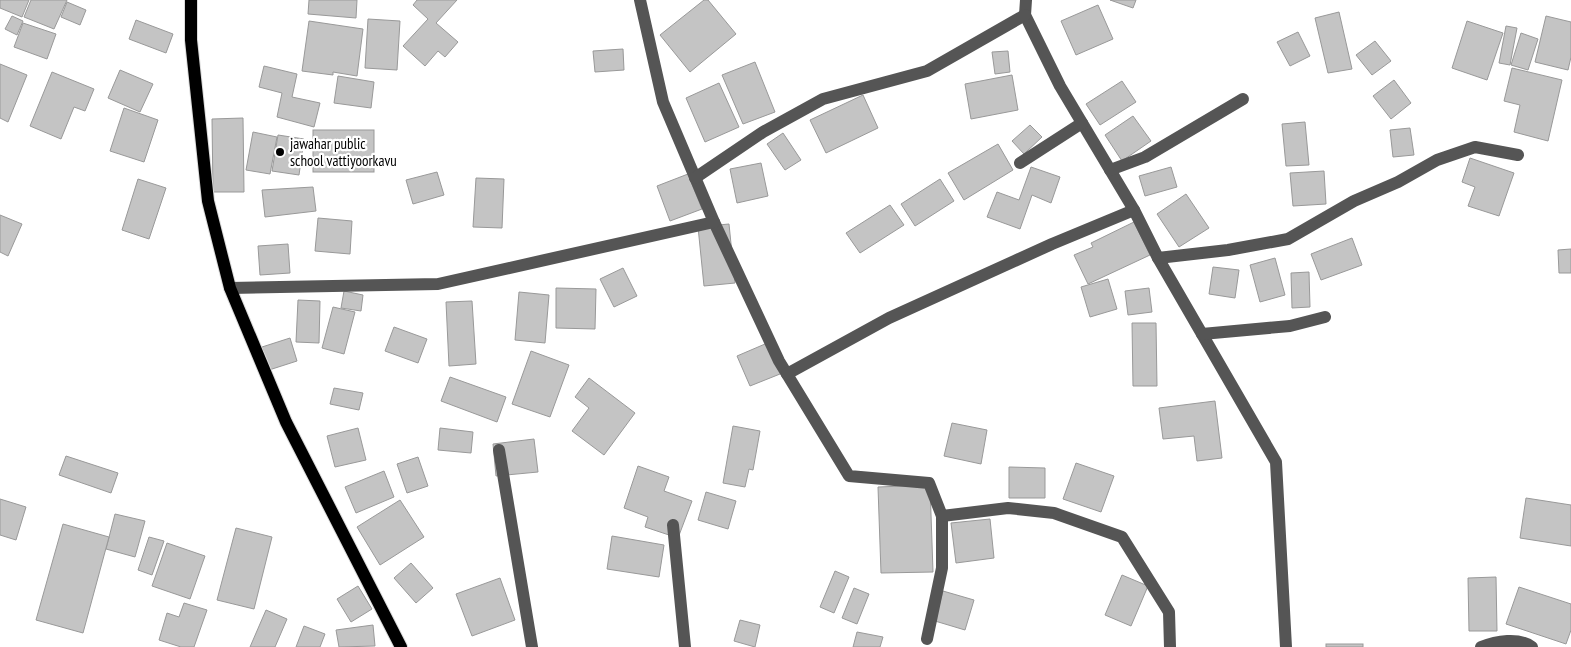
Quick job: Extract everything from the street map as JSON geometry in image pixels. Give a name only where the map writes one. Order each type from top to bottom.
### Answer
[{"type":"main road","points":[[191,0],[191,40],[208,201],[230,288],[286,422],[401,647]]},
{"type":"street","points":[[640,0],[663,102],[714,222],[779,361],[849,476],[928,483],[942,516],[942,568],[927,640]]},
{"type":"street","points":[[1026,0],[1025,15],[1060,86],[1134,210],[1158,258],[1276,462],[1286,647]]},
{"type":"street","points":[[695,178],[763,132],[823,99],[927,71],[1025,15]]},
{"type":"street","points":[[1110,170],[1145,157],[1243,100]]},
{"type":"street","points":[[1020,163],[1082,122]]},
{"type":"street","points":[[1158,258],[1228,250],[1288,239],[1354,201],[1398,182],[1437,160],[1475,148],[1518,155]]},
{"type":"street","points":[[787,374],[888,318],[1052,244],[1134,210]]},
{"type":"street","points":[[230,288],[438,284],[714,222]]},
{"type":"street","points":[[1202,334],[1290,326],[1326,318]]},
{"type":"street","points":[[499,450],[532,647]]},
{"type":"street","points":[[942,516],[1008,508],[1054,513],[1122,537],[1169,612],[1170,647]]},
{"type":"street","points":[[673,525],[685,647]]},
{"type":"street","points":[[1481,647],[1506,641],[1527,644],[1532,647]]},
{"type":"building","points":[[0,0],[29,0],[22,17],[0,8]]},
{"type":"building","points":[[31,0],[67,0],[54,29],[24,17]]},
{"type":"building","points":[[309,0],[357,0],[356,18],[308,14]]},
{"type":"building","points":[[417,0],[457,0],[436,23],[458,42],[445,57],[438,51],[425,66],[403,46],[428,19],[413,5]]},
{"type":"building","points":[[704,0],[708,0],[736,34],[690,72],[660,35]]},
{"type":"building","points":[[1110,0],[1136,0],[1133,8]]},
{"type":"building","points":[[67,2],[86,10],[80,25],[61,17]]},
{"type":"building","points":[[1098,5],[1113,39],[1076,55],[1061,21]]},
{"type":"building","points":[[1339,12],[1352,69],[1328,73],[1315,18]]},
{"type":"building","points":[[12,16],[23,21],[17,35],[5,29]]},
{"type":"building","points":[[1546,16],[1571,22],[1571,57],[1568,70],[1535,62]]},
{"type":"building","points":[[368,19],[400,21],[397,70],[365,68]]},
{"type":"building","points":[[136,20],[173,34],[166,53],[129,39]]},
{"type":"building","points":[[309,21],[363,29],[357,76],[333,72],[333,75],[302,71]]},
{"type":"building","points":[[1467,21],[1503,33],[1487,80],[1452,68]]},
{"type":"building","points":[[23,23],[56,34],[47,59],[14,47]]},
{"type":"building","points":[[1506,26],[1517,28],[1510,65],[1499,63]]},
{"type":"building","points":[[1298,32],[1310,56],[1290,66],[1277,42]]},
{"type":"building","points":[[1521,33],[1538,39],[1528,70],[1511,65]]},
{"type":"building","points":[[1375,41],[1391,61],[1372,75],[1356,55]]},
{"type":"building","points":[[623,49],[624,70],[595,72],[593,51]]},
{"type":"building","points":[[1008,51],[1010,72],[995,74],[992,52]]},
{"type":"building","points":[[755,62],[775,112],[743,124],[722,75]]},
{"type":"building","points":[[0,64],[27,75],[8,122],[0,118]]},
{"type":"building","points":[[264,66],[297,74],[292,97],[320,103],[314,127],[277,117],[282,93],[259,87]]},
{"type":"building","points":[[1512,68],[1562,80],[1548,141],[1514,132],[1520,105],[1504,101]]},
{"type":"building","points":[[120,70],[153,84],[140,112],[108,98]]},
{"type":"building","points":[[52,72],[94,89],[85,111],[74,107],[61,139],[30,126]]},
{"type":"building","points":[[1012,75],[1018,110],[971,119],[965,84]]},
{"type":"building","points":[[338,76],[374,82],[371,108],[334,103]]},
{"type":"building","points":[[1394,80],[1411,103],[1391,119],[1373,96]]},
{"type":"building","points":[[1122,81],[1136,102],[1100,125],[1086,104]]},
{"type":"building","points":[[719,83],[739,127],[705,142],[686,98]]},
{"type":"building","points":[[863,95],[878,128],[826,153],[810,120]]},
{"type":"building","points":[[124,108],[158,120],[144,162],[110,151]]},
{"type":"building","points":[[1133,116],[1151,141],[1122,161],[1105,135]]},
{"type":"building","points":[[243,118],[244,192],[213,192],[212,119]]},
{"type":"building","points":[[1305,122],[1309,165],[1286,166],[1282,124]]},
{"type":"building","points":[[1030,125],[1042,137],[1024,154],[1012,141]]},
{"type":"building","points":[[1410,128],[1414,155],[1393,157],[1390,130]]},
{"type":"building","points":[[313,130],[374,130],[374,172],[313,172]]},
{"type":"building","points":[[253,132],[277,137],[270,174],[246,170]]},
{"type":"building","points":[[783,133],[801,160],[785,170],[767,144]]},
{"type":"building","points":[[278,135],[304,139],[299,175],[272,171]]},
{"type":"building","points":[[998,144],[1013,170],[964,200],[948,173]]},
{"type":"building","points":[[1470,158],[1514,173],[1499,216],[1468,206],[1475,187],[1462,182]]},
{"type":"building","points":[[761,163],[768,196],[737,203],[730,169]]},
{"type":"building","points":[[1031,167],[1060,177],[1051,203],[1032,195],[1020,229],[987,217],[997,192],[1019,200]]},
{"type":"building","points":[[1171,167],[1177,187],[1145,196],[1139,176]]},
{"type":"building","points":[[1324,171],[1326,204],[1293,206],[1290,173]]},
{"type":"building","points":[[437,172],[444,195],[413,204],[406,180]]},
{"type":"building","points":[[688,174],[702,209],[670,221],[657,186]]},
{"type":"building","points":[[476,178],[504,179],[502,228],[473,227]]},
{"type":"building","points":[[138,179],[166,188],[149,239],[122,230]]},
{"type":"building","points":[[940,179],[954,201],[915,226],[901,204]]},
{"type":"building","points":[[313,187],[316,211],[265,217],[262,190]]},
{"type":"building","points":[[1186,194],[1209,228],[1179,247],[1157,214]]},
{"type":"building","points":[[890,205],[904,225],[860,253],[846,233]]},
{"type":"building","points":[[0,215],[22,224],[8,256],[0,252]]},
{"type":"building","points":[[318,218],[352,221],[350,254],[315,251]]},
{"type":"building","points":[[1134,222],[1150,255],[1088,284],[1074,255],[1093,247],[1091,243]]},
{"type":"building","points":[[729,224],[735,283],[704,286],[698,227]]},
{"type":"building","points":[[1352,238],[1362,265],[1321,280],[1311,254]]},
{"type":"building","points":[[288,244],[290,273],[260,275],[258,246]]},
{"type":"building","points":[[1571,249],[1571,273],[1559,273],[1558,250]]},
{"type":"building","points":[[1275,258],[1285,295],[1260,302],[1250,265]]},
{"type":"building","points":[[1213,267],[1239,270],[1235,298],[1209,294]]},
{"type":"building","points":[[623,268],[637,296],[614,307],[600,279]]},
{"type":"building","points":[[1309,272],[1310,307],[1292,308],[1291,273]]},
{"type":"building","points":[[1108,279],[1117,309],[1090,317],[1081,287]]},
{"type":"building","points":[[556,288],[596,289],[595,329],[556,328]]},
{"type":"building","points":[[1149,288],[1152,312],[1128,315],[1125,291]]},
{"type":"building","points":[[344,291],[363,295],[361,311],[341,308]]},
{"type":"building","points":[[519,292],[549,295],[545,343],[515,340]]},
{"type":"building","points":[[298,300],[320,301],[319,343],[296,342]]},
{"type":"building","points":[[472,301],[476,364],[449,366],[446,302]]},
{"type":"building","points":[[333,307],[355,312],[344,354],[322,348]]},
{"type":"building","points":[[1132,323],[1156,323],[1157,386],[1133,386]]},
{"type":"building","points":[[394,327],[427,339],[418,363],[385,351]]},
{"type":"building","points":[[290,338],[297,361],[269,370],[262,347]]},
{"type":"building","points":[[772,341],[785,372],[750,386],[737,356]]},
{"type":"building","points":[[531,351],[569,365],[550,417],[512,404]]},
{"type":"building","points":[[450,377],[506,397],[497,422],[441,401]]},
{"type":"building","points":[[589,378],[635,413],[604,455],[572,431],[589,408],[575,397]]},
{"type":"building","points":[[334,388],[363,393],[359,410],[330,404]]},
{"type":"building","points":[[1215,401],[1222,458],[1197,461],[1194,436],[1163,439],[1159,408]]},
{"type":"building","points":[[952,423],[987,430],[981,464],[944,456]]},
{"type":"building","points":[[733,426],[760,431],[753,470],[749,469],[745,487],[723,483]]},
{"type":"building","points":[[358,428],[366,460],[335,467],[327,436]]},
{"type":"building","points":[[440,428],[473,432],[471,453],[438,450]]},
{"type":"building","points":[[534,439],[538,472],[496,476],[493,444]]},
{"type":"building","points":[[66,456],[118,473],[111,493],[59,475]]},
{"type":"building","points":[[418,457],[428,486],[407,493],[397,464]]},
{"type":"building","points":[[1076,463],[1114,476],[1101,512],[1063,499]]},
{"type":"building","points":[[638,466],[669,477],[664,491],[692,501],[678,538],[645,527],[648,517],[624,508]]},
{"type":"building","points":[[1009,467],[1045,468],[1045,498],[1009,498]]},
{"type":"building","points":[[384,471],[394,497],[356,513],[345,487]]},
{"type":"building","points":[[930,485],[933,572],[881,573],[878,487]]},
{"type":"building","points":[[706,492],[736,501],[728,529],[698,520]]},
{"type":"building","points":[[1526,498],[1571,505],[1571,546],[1520,538]]},
{"type":"building","points":[[0,499],[26,507],[16,540],[0,535]]},
{"type":"building","points":[[400,500],[424,537],[380,565],[357,527]]},
{"type":"building","points":[[115,514],[145,521],[135,557],[106,549]]},
{"type":"building","points":[[990,519],[994,558],[956,563],[951,523]]},
{"type":"building","points":[[63,524],[109,537],[83,633],[36,620]]},
{"type":"building","points":[[236,528],[272,537],[254,609],[217,600]]},
{"type":"building","points":[[612,536],[664,545],[659,577],[607,569]]},
{"type":"building","points":[[149,537],[164,541],[152,575],[138,570]]},
{"type":"building","points":[[167,543],[205,556],[190,599],[152,586]]},
{"type":"building","points":[[411,563],[433,588],[416,603],[394,578]]},
{"type":"building","points":[[835,571],[849,577],[834,613],[820,607]]},
{"type":"building","points":[[1122,575],[1148,586],[1131,626],[1105,615]]},
{"type":"building","points":[[1496,577],[1497,631],[1469,631],[1468,578]]},
{"type":"building","points":[[500,578],[515,620],[472,636],[456,594]]},
{"type":"building","points":[[358,586],[372,609],[351,622],[337,599]]},
{"type":"building","points":[[1519,587],[1571,604],[1571,630],[1566,644],[1506,624]]},
{"type":"building","points":[[854,588],[869,594],[857,624],[842,618]]},
{"type":"building","points":[[943,591],[974,600],[965,630],[935,621]]},
{"type":"building","points":[[184,603],[207,610],[194,647],[181,647],[159,640],[167,613],[179,617]]},
{"type":"building","points":[[266,610],[287,619],[275,647],[250,647]]},
{"type":"building","points":[[740,620],[760,625],[755,647],[734,641]]},
{"type":"building","points":[[373,625],[375,646],[339,647],[336,630]]},
{"type":"building","points":[[304,626],[325,634],[320,647],[296,647]]},
{"type":"building","points":[[857,632],[883,637],[880,647],[853,647]]},
{"type":"building","points":[[1326,644],[1363,644],[1363,647],[1326,647]]},
{"type":"place","name":"jawahar public school vattiyoorkavu","points":[[280,152]]}]
